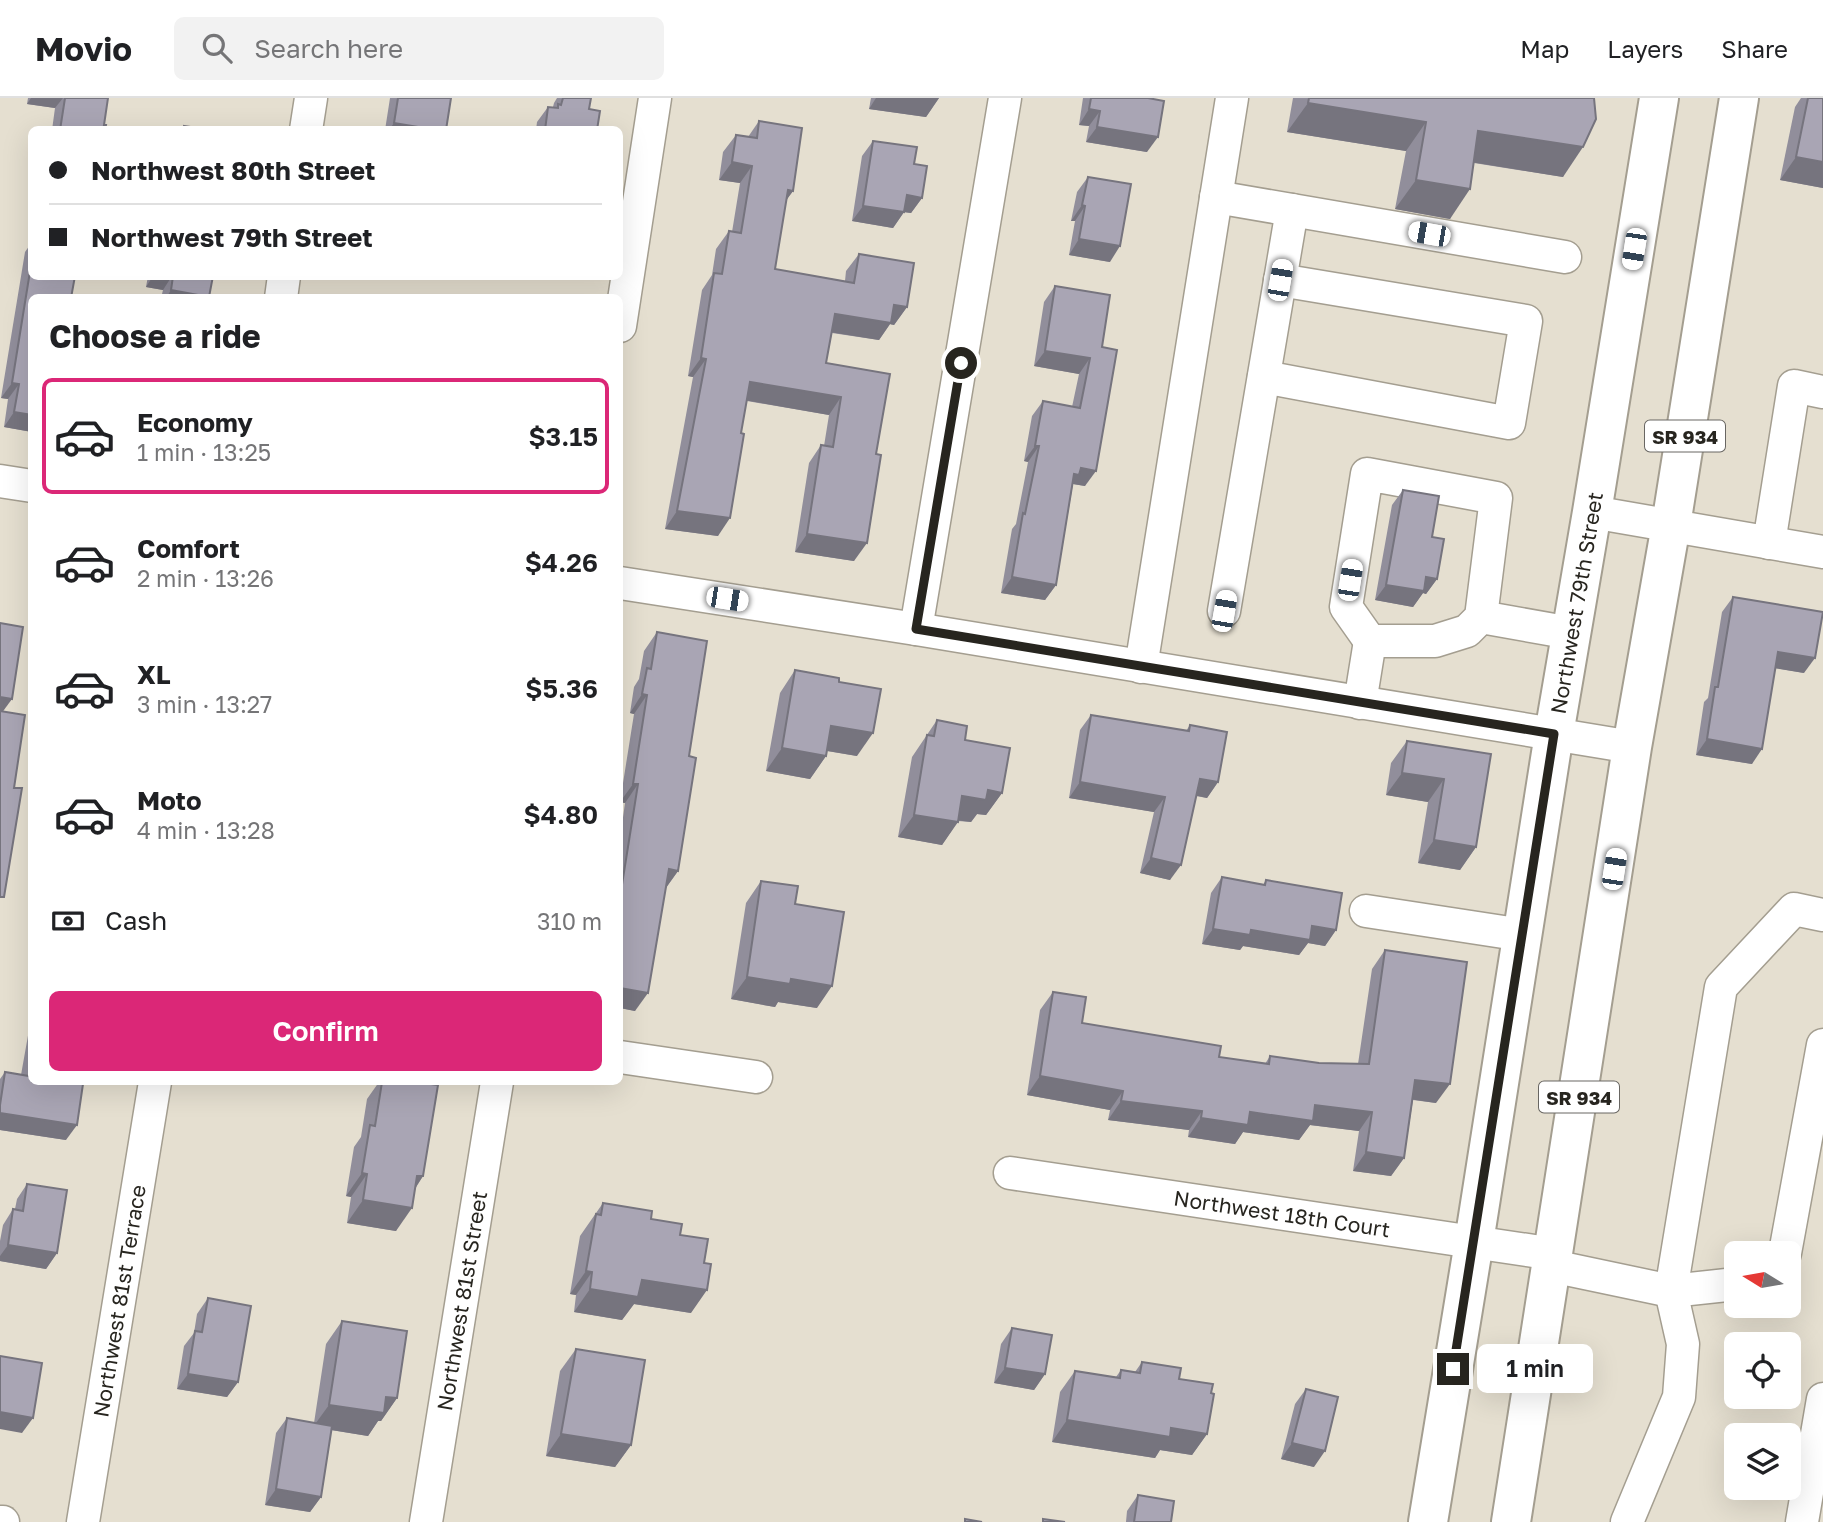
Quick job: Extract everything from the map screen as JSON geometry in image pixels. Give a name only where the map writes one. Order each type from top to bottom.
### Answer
[{"type":"main road","name":"Northwest 79th Street","points":[[1428,1522],[1659,98]]},
{"type":"main road","name":"SR 934","points":[[1511,1522],[1632,747],[1671,525],[1739,98]]},
{"type":"street","points":[[307,126],[311,98]]},
{"type":"street","points":[[623,306],[654,98]]},
{"type":"street","points":[[916,629],[1005,98]]},
{"type":"street","points":[[1141,667],[1231,98]]},
{"type":"street","points":[[1216,197],[1565,257]]},
{"type":"street","points":[[1224,611],[1292,210]]},
{"type":"street","points":[[1264,377],[1509,423],[1526,321],[1280,280]]},
{"type":"street","points":[[1769,542],[1808,389]]},
{"type":"street","points":[[1360,702],[1370,641],[1346,607],[1367,474],[1496,498],[1481,617],[1466,631],[1435,641],[1370,641]]},
{"type":"street","points":[[0,481],[28,485]]},
{"type":"street","points":[[1592,512],[1823,552]]},
{"type":"street","points":[[623,583],[1632,747]]},
{"type":"street","points":[[1481,617],[1571,633]]},
{"type":"street","points":[[1627,1522],[1679,1397],[1683,1345],[1671,1290],[1721,987],[1794,909],[1823,915]]},
{"type":"street","points":[[1366,911],[1523,935]]},
{"type":"street","points":[[1787,1241],[1823,1045]]},
{"type":"street","points":[[623,1057],[756,1077]]},
{"type":"street","name":"Northwest 81st Terrace","points":[[83,1522],[155,1085]]},
{"type":"street","name":"Northwest 81st Street","points":[[426,1522],[497,1085]]},
{"type":"street","name":"Northwest 18th Court","points":[[1010,1173],[1474,1241],[1671,1290],[1724,1285]]},
{"type":"street","points":[[1802,1522],[1823,1399]]},
{"type":"building","points":[[65,98],[108,98],[106,126],[61,126]]},
{"type":"building","points":[[398,98],[451,98],[447,126],[394,123]]},
{"type":"building","points":[[563,98],[591,98],[589,109],[600,111],[598,126],[546,126],[548,107],[558,108],[558,104],[561,105]]},
{"type":"building","points":[[1091,98],[1148,98],[1164,101],[1158,137],[1097,127],[1100,111],[1089,109]]},
{"type":"building","points":[[1309,98],[1594,98],[1596,119],[1583,147],[1478,131],[1470,189],[1416,180],[1426,122],[1308,103]]},
{"type":"building","points":[[1808,98],[1823,98],[1823,162],[1796,157]]},
{"type":"building","points":[[759,121],[802,128],[793,191],[788,190],[775,269],[854,283],[859,254],[914,263],[907,307],[894,305],[891,323],[835,314],[826,363],[890,374],[876,454],[881,455],[867,543],[807,534],[821,445],[833,447],[841,397],[750,382],[730,518],[677,511],[706,359],[701,358],[714,273],[722,274],[729,231],[741,233],[752,166],[732,162],[736,135],[757,138]]},
{"type":"building","points":[[873,141],[917,147],[914,164],[927,166],[922,198],[907,195],[904,212],[863,206]]},
{"type":"building","points":[[1088,177],[1131,184],[1120,246],[1079,239]]},
{"type":"building","points":[[29,280],[74,280],[72,294],[28,294],[28,414],[14,412],[19,384],[12,383]]},
{"type":"building","points":[[172,280],[212,280],[210,294],[171,290]]},
{"type":"building","points":[[1055,286],[1110,295],[1102,347],[1117,350],[1096,471],[1081,468],[1079,475],[1074,474],[1056,585],[1012,577],[1023,513],[1025,514],[1039,446],[1035,446],[1043,401],[1080,408],[1090,358],[1045,351]]},
{"type":"building","points":[[1403,490],[1439,496],[1432,537],[1444,539],[1437,579],[1426,577],[1424,591],[1386,585]]},
{"type":"building","points":[[1733,597],[1823,612],[1815,658],[1778,652],[1762,749],[1707,739]]},
{"type":"building","points":[[0,623],[23,627],[12,699],[0,697]]},
{"type":"building","points":[[657,632],[707,641],[689,756],[696,758],[678,871],[669,869],[648,993],[623,989],[623,878],[638,784],[633,784],[647,695],[642,694],[647,668],[651,669]]},
{"type":"building","points":[[795,670],[839,678],[839,682],[881,689],[873,733],[831,726],[826,756],[782,748]]},
{"type":"building","points":[[0,711],[25,715],[14,788],[22,788],[4,897],[0,897]]},
{"type":"building","points":[[1091,715],[1189,731],[1190,725],[1227,732],[1218,782],[1200,779],[1181,865],[1151,858],[1165,797],[1080,782]]},
{"type":"building","points":[[937,720],[967,726],[965,740],[1010,748],[1002,793],[988,790],[986,800],[962,796],[958,822],[914,815],[927,735],[934,736]]},
{"type":"building","points":[[1407,741],[1491,754],[1476,847],[1434,840],[1444,779],[1402,773]]},
{"type":"building","points":[[1222,877],[1265,885],[1266,880],[1342,893],[1336,930],[1312,926],[1310,940],[1251,930],[1250,935],[1213,929]]},
{"type":"building","points":[[761,881],[798,886],[795,904],[844,912],[832,986],[791,979],[790,984],[747,977]]},
{"type":"building","points":[[1385,950],[1467,962],[1450,1084],[1415,1080],[1404,1158],[1366,1152],[1372,1112],[1315,1105],[1313,1121],[1250,1112],[1248,1125],[1201,1118],[1202,1111],[1121,1101],[1123,1091],[1040,1076],[1053,992],[1086,997],[1082,1023],[1221,1046],[1219,1057],[1269,1064],[1270,1056],[1319,1063],[1369,1064]]},
{"type":"building","points":[[5,1072],[28,1076],[28,1085],[83,1085],[77,1125],[0,1113]]},
{"type":"building","points":[[382,1085],[438,1085],[423,1176],[417,1176],[412,1208],[363,1200],[367,1174],[362,1173],[370,1125],[375,1126]]},
{"type":"building","points":[[27,1184],[67,1190],[57,1253],[8,1245],[13,1209],[23,1211]]},
{"type":"building","points":[[603,1203],[652,1211],[651,1219],[682,1224],[680,1235],[708,1239],[704,1263],[711,1264],[707,1290],[642,1280],[638,1297],[590,1289],[592,1272],[586,1271],[596,1214],[601,1215]]},
{"type":"building","points":[[208,1298],[251,1306],[238,1382],[188,1374],[195,1331],[202,1332]]},
{"type":"building","points":[[342,1321],[407,1331],[397,1398],[386,1397],[384,1413],[329,1405]]},
{"type":"building","points":[[1012,1328],[1052,1335],[1045,1374],[1005,1368]]},
{"type":"building","points":[[576,1349],[645,1360],[631,1445],[561,1434]]},
{"type":"building","points":[[0,1356],[42,1363],[33,1418],[0,1412]]},
{"type":"building","points":[[1142,1362],[1181,1368],[1179,1379],[1213,1384],[1211,1393],[1214,1394],[1207,1434],[1171,1428],[1170,1437],[1067,1420],[1075,1371],[1120,1378],[1121,1370],[1140,1373]]},
{"type":"building","points":[[1306,1389],[1338,1397],[1325,1451],[1292,1443]]},
{"type":"building","points":[[287,1418],[332,1426],[321,1497],[276,1489]]},
{"type":"building","points":[[1138,1495],[1174,1501],[1171,1522],[1134,1522]]},
{"type":"building","points":[[1043,1519],[1065,1522],[1043,1522]]},
{"type":"route","points":[[961,363],[916,629],[1554,734],[1453,1369]]}]
